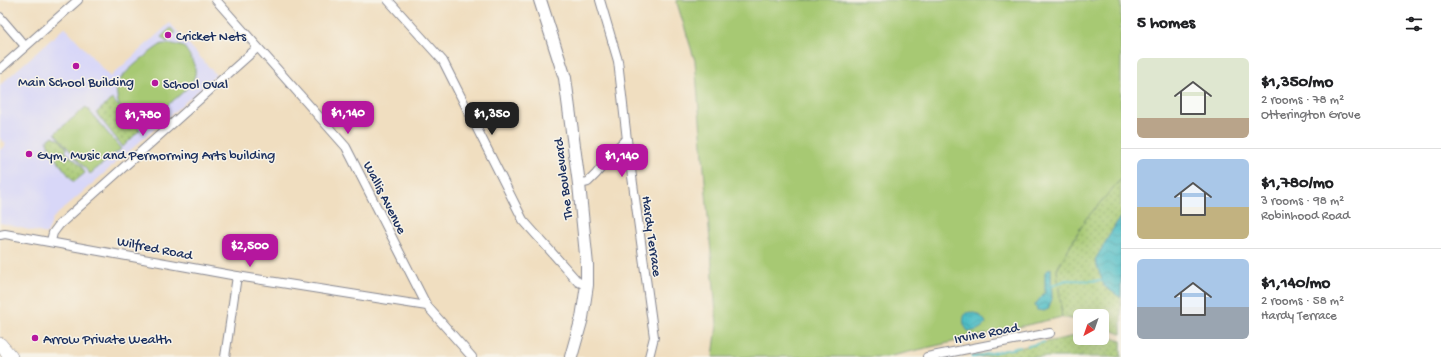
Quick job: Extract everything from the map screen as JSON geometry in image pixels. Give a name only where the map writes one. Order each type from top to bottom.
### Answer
[{"type":"main road","points":[[0,344],[9,356]]},
{"type":"street","points":[[0,69],[78,0]]},
{"type":"street","name":"Wallis Avenue","points":[[216,0],[346,147],[427,306]]},
{"type":"street","points":[[388,0],[443,62],[523,220],[578,282],[587,285]]},
{"type":"street","name":"The Boulevard","points":[[540,0],[565,78],[579,184],[587,265],[587,285],[582,318],[571,357]]},
{"type":"street","name":"Hardy Terrace","points":[[600,0],[618,62],[654,337],[649,357]]},
{"type":"street","points":[[0,17],[25,46]]},
{"type":"street","points":[[51,241],[53,233],[59,225],[257,48]]},
{"type":"street","points":[[579,184],[588,182],[619,146],[628,140]]},
{"type":"street","name":"Wilfred Road","points":[[0,235],[5,234],[51,241],[237,276],[427,306]]},
{"type":"street","points":[[225,357],[237,276]]},
{"type":"street","points":[[427,306],[472,357]]},
{"type":"street","name":"Irvine Road","points":[[927,357],[1050,333]]},
{"type":"shaded area","points":[[170,23],[216,75],[53,218],[47,234],[0,223],[0,150],[6,144],[0,138],[0,85],[65,27],[110,77]]},
{"type":"green space","points":[[676,0],[1121,0],[1121,179],[1085,220],[1057,269],[1062,317],[887,357],[713,357],[717,325],[695,61]]},
{"type":"green space","name":"Cricket Nets","points":[[171,28],[175,33],[167,42],[161,37]]},
{"type":"green space","name":"School Oval","points":[[162,44],[173,44],[184,47],[190,56],[195,69],[193,81],[159,113],[148,120],[131,116],[123,111],[118,102],[116,90],[118,83],[133,66]]},
{"type":"green space","points":[[112,99],[140,130],[123,147],[96,113]]},
{"type":"green space","points":[[86,107],[121,149],[90,174],[55,133]]},
{"type":"green space","points":[[53,136],[60,140],[67,149],[65,151],[78,163],[85,173],[74,182],[51,153],[47,141]]},
{"type":"green space","points":[[1121,179],[1121,334],[1109,329],[1109,309],[1073,309],[1073,319],[1062,317],[1057,270],[1085,220]]},
{"type":"green space","points":[[1073,336],[1073,345],[1109,345],[1109,337],[1121,341],[1121,357],[975,357]]},
{"type":"water","points":[[1120,217],[1121,298],[1104,286],[1095,260]]},
{"type":"water","points":[[1051,268],[1052,299],[1048,309],[1044,311],[1037,310],[1035,305],[1045,292],[1045,272]]},
{"type":"water","points":[[971,312],[980,316],[986,323],[978,330],[968,331],[964,324],[966,313]]},
{"type":"waterway","points":[[1052,286],[1066,280],[1102,281]]},
{"type":"waterway","points":[[1028,346],[1044,342]]},
{"type":"waterway","points":[[972,357],[1020,347]]},
{"type":"place","name":"Cricket Nets","points":[[168,35]]},
{"type":"place","name":"Main School Building","points":[[76,66]]},
{"type":"place","name":"School Oval","points":[[155,83]]},
{"type":"place","name":"Gym, Music and Permorming Arts building","points":[[29,154]]},
{"type":"place","name":"Arrow Private Wealth","points":[[35,338]]}]
